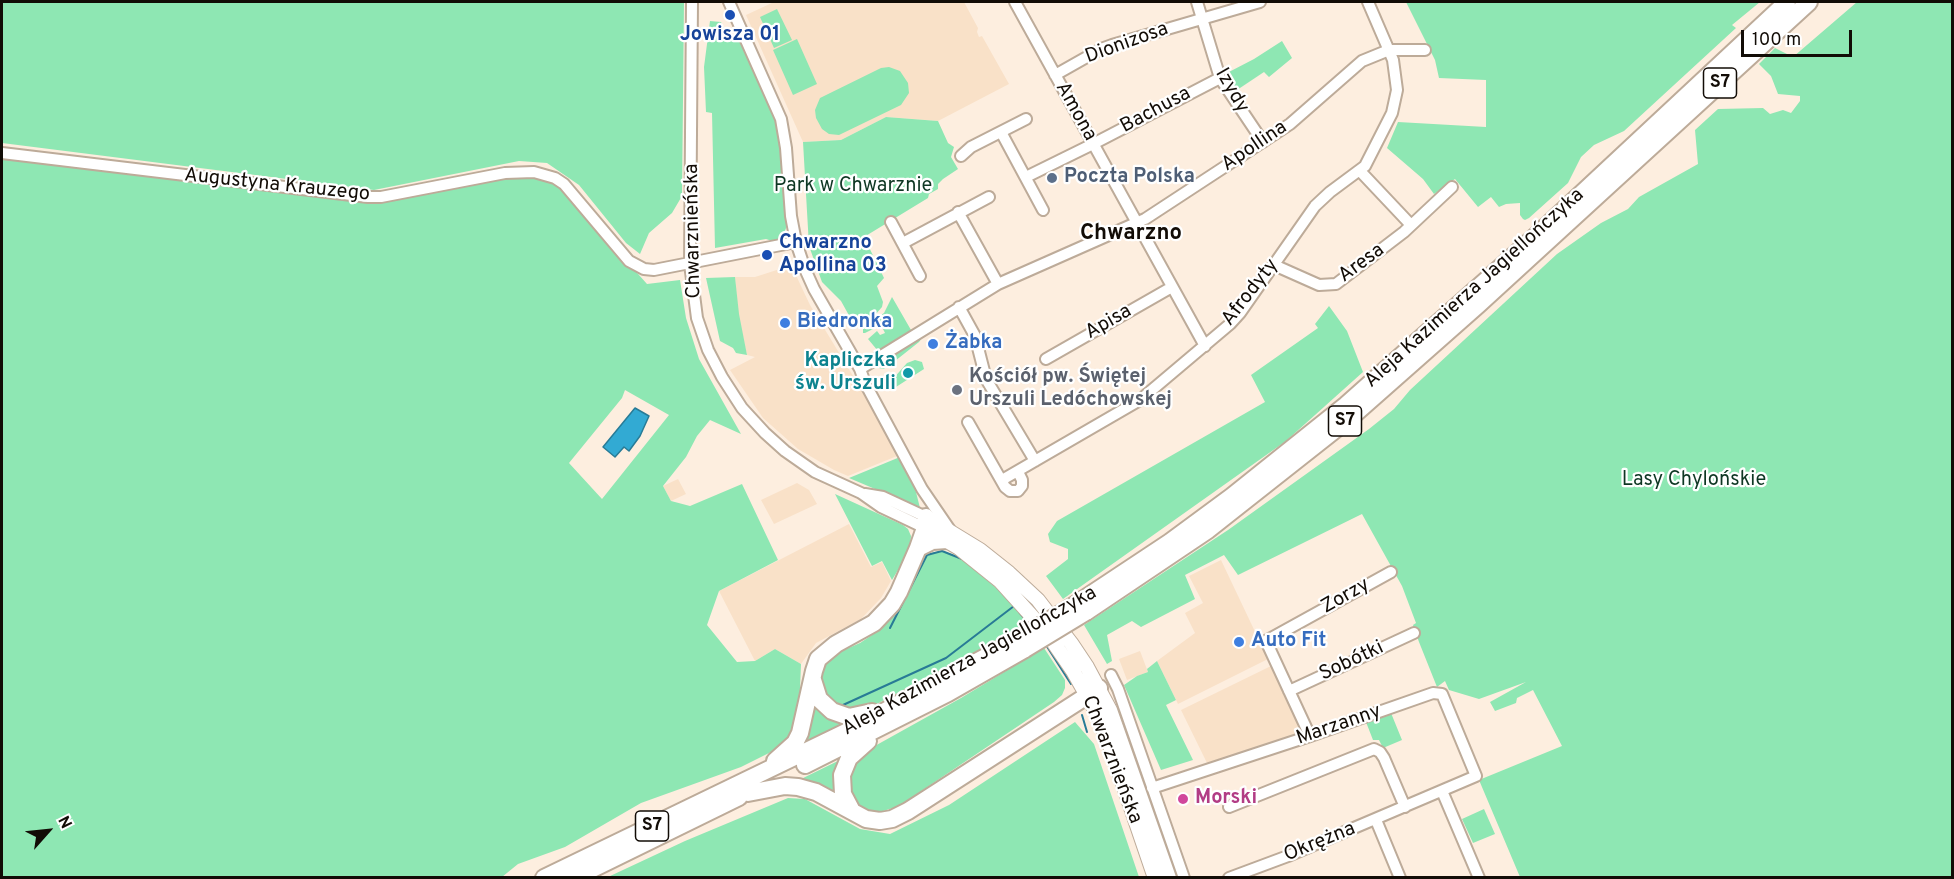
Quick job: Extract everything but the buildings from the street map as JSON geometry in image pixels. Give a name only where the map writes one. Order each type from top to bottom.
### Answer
[{"type":"highway","name":"Aleja Kazimierza Jagiellończyka","points":[[1626,161],[1787,2]]},
{"type":"highway","name":"Aleja Kazimierza Jagiellończyka","points":[[574,878],[748,793],[1021,645],[1208,530],[1321,442],[1419,357],[1626,161],[1809,2]]},
{"type":"highway","points":[[755,776],[795,743],[804,722],[815,665],[821,655],[884,615],[899,592],[926,523]]},
{"type":"highway","points":[[918,548],[949,535]]},
{"type":"highway","points":[[812,680],[819,699],[841,716],[890,716]]},
{"type":"highway","points":[[748,793],[784,786],[798,786],[816,792],[874,820],[898,817],[1093,692]]},
{"type":"highway","name":"Aleja Kazimierza Jagiellończyka","points":[[544,878],[755,776],[890,716]]},
{"type":"highway","points":[[852,811],[843,794],[844,766],[855,751],[890,716]]},
{"type":"main road","name":"Chwarznieńska","points":[[926,523],[996,562],[1038,600],[1071,643],[1093,692],[1122,741],[1169,878]]},
{"type":"main road","name":"Chwarznieńska","points":[[1093,692],[1155,878]]},
{"type":"street","name":"Chwarznieńska","points":[[692,2],[690,264],[694,300],[703,336],[722,377],[742,408],[765,433],[805,465],[861,493],[883,497],[926,523]]},
{"type":"street","name":"Chwarznieńska","points":[[729,2],[781,119],[791,216],[796,242],[814,289],[860,369],[922,489],[949,535]]},
{"type":"street","name":"Amona","points":[[1016,2],[1205,346]]},
{"type":"street","name":"Izydy","points":[[1197,2],[1220,78],[1263,142]]},
{"type":"street","name":"Dionizosa","points":[[1055,75],[1101,49],[1260,2]]},
{"type":"street","name":"Afrodyty","points":[[1002,480],[1132,405],[1205,346],[1237,317],[1315,206],[1330,192],[1360,171],[1369,160],[1389,121],[1397,90],[1396,72],[1389,50],[1368,2]]},
{"type":"street","name":"Apollina","points":[[860,369],[998,284],[1137,223],[1263,142],[1313,105],[1362,61],[1389,50],[1425,50]]},
{"type":"street","name":"Bachusa","points":[[1026,177],[1220,78]]},
{"type":"street","points":[[961,156],[971,147],[1026,119]]},
{"type":"street","points":[[1001,132],[1043,210]]},
{"type":"street","name":"Augustyna Krauzego","points":[[2,153],[368,197],[381,197],[505,173],[534,172],[555,178],[564,184],[629,261],[654,270],[796,242]]},
{"type":"street","points":[[1360,171],[1411,225]]},
{"type":"street","name":"Aresa","points":[[1274,265],[1319,285],[1336,284],[1411,225],[1452,187]]},
{"type":"street","points":[[903,243],[989,196]]},
{"type":"street","points":[[958,212],[998,284]]},
{"type":"street","points":[[891,222],[920,276]]},
{"type":"street","name":"Apisa","points":[[1046,359],[1172,287]]},
{"type":"street","points":[[959,307],[975,336],[986,379],[1035,461]]},
{"type":"street","points":[[968,422],[1009,490],[1018,490],[1021,487],[1023,481],[1018,472]]},
{"type":"street","name":"Chwarznieńska","points":[[922,489],[926,523]]},
{"type":"street","name":"Zorzy","points":[[1310,736],[1266,641],[1391,572]]},
{"type":"street","name":"Sobótki","points":[[1289,691],[1414,633]]},
{"type":"street","name":"Chwarznieńska","points":[[1112,675],[1184,878]]},
{"type":"street","name":"Marzanny","points":[[1152,788],[1433,693],[1439,693],[1444,699],[1476,776]]},
{"type":"street","points":[[1228,807],[1374,749],[1384,758],[1405,807]]},
{"type":"street","name":"Okrężna","points":[[1229,878],[1376,820],[1476,776]]},
{"type":"street","points":[[1442,791],[1479,878]]},
{"type":"street","name":"Okrężna","points":[[1376,820],[1400,878]]},
{"type":"shaded area","points":[[774,2],[964,2],[978,28],[979,37],[982,36],[1009,84],[938,121],[886,117],[841,140],[803,142],[746,15]]},
{"type":"shaded area","points":[[783,268],[793,269],[810,305],[881,422],[897,456],[848,476],[834,470],[798,449],[763,418],[730,370],[755,357],[747,355],[738,314],[735,277],[755,277]]},
{"type":"shaded area","points":[[678,479],[686,494],[671,501],[663,486]]},
{"type":"shaded area","points":[[797,483],[809,490],[817,504],[774,524],[761,500]]},
{"type":"shaded area","points":[[849,524],[871,567],[882,562],[891,581],[881,598],[861,619],[816,643],[801,664],[775,649],[755,661],[719,591]]},
{"type":"shaded area","points":[[1221,560],[1268,659],[1178,704],[1157,661],[1195,633],[1185,613],[1203,603],[1189,576]]},
{"type":"shaded area","points":[[1140,651],[1148,672],[1127,680],[1119,659]]},
{"type":"shaded area","points":[[1271,666],[1296,718],[1299,733],[1207,763],[1181,710]]},
{"type":"green space","points":[[2,2],[684,2],[682,196],[672,213],[649,233],[640,254],[626,243],[579,185],[547,163],[519,161],[374,190],[2,143]]},
{"type":"green space","points":[[1406,2],[1760,2],[1732,25],[1736,28],[1624,131],[1594,145],[1581,157],[1568,183],[1525,220],[1520,215],[1520,203],[1499,207],[1491,197],[1478,207],[1455,179],[1434,194],[1423,179],[1387,148],[1398,122],[1486,127],[1486,80],[1439,78],[1435,60]]},
{"type":"green space","name":"Lasy Chylońskie","points":[[1857,2],[1952,2],[1952,877],[1520,877],[1479,780],[1562,746],[1533,690],[1517,698],[1516,703],[1495,711],[1490,702],[1526,682],[1479,699],[1449,690],[1445,681],[1437,687],[1413,625],[1416,623],[1402,586],[1362,514],[1238,575],[1224,555],[1185,575],[1195,599],[1141,627],[1132,621],[1107,635],[1112,661],[1107,664],[1084,625],[1228,530],[1369,429],[1394,409],[1410,390],[1557,254],[1601,223],[1628,209],[1639,197],[1698,164],[1695,130],[1718,109],[1763,108],[1770,114],[1783,110],[1791,113],[1800,101],[1800,96],[1778,94],[1771,76],[1759,64],[1775,48],[1793,57]]},
{"type":"green space","points":[[777,9],[792,40],[774,48],[760,17]]},
{"type":"green space","points":[[710,21],[721,22],[726,35],[732,37],[739,35],[778,119],[782,137],[788,222],[783,237],[772,241],[766,239],[715,248],[712,113],[706,112],[704,67]]},
{"type":"green space","points":[[797,39],[817,84],[793,95],[773,50]]},
{"type":"green space","points":[[1282,41],[1292,58],[1269,77],[1264,72],[1237,90],[1227,73]]},
{"type":"green space","points":[[889,67],[900,71],[908,83],[909,93],[901,105],[839,135],[829,134],[822,129],[816,118],[815,110],[820,98],[881,68]]},
{"type":"green space","name":"Park w Chwarznie","points":[[886,117],[938,121],[948,143],[954,147],[951,157],[958,169],[943,179],[938,184],[938,189],[929,194],[928,198],[864,237],[884,278],[877,286],[883,302],[875,315],[856,328],[841,301],[822,282],[809,246],[803,142],[841,140]]},
{"type":"green space","points":[[2,158],[370,202],[524,175],[559,185],[647,284],[680,280],[686,318],[699,359],[741,434],[710,420],[697,436],[686,457],[663,486],[671,501],[690,506],[742,484],[778,560],[719,591],[707,625],[737,662],[755,661],[775,649],[801,664],[799,713],[791,737],[783,746],[741,767],[641,803],[565,847],[518,864],[502,877],[2,878]],"holes":[[[625,390],[669,415],[602,499],[569,463],[622,398]]]},
{"type":"green space","points":[[735,277],[747,355],[736,353],[733,348],[720,341],[706,278]]},
{"type":"green space","points":[[892,297],[911,330],[878,351],[868,339],[877,331],[880,335],[885,333],[881,325],[865,333],[863,333],[863,328],[884,313]]},
{"type":"green space","points":[[1329,306],[1347,331],[1363,372],[1286,441],[1063,599],[1046,576],[1068,559],[1068,549],[1050,542],[1048,534],[1057,521],[1265,402],[1251,375],[1318,328],[1315,324]]},
{"type":"green space","points":[[919,337],[922,338],[919,342],[895,361],[893,360],[884,369],[879,368],[879,362]]},
{"type":"green space","points":[[915,360],[922,362],[924,369],[896,387],[895,390],[892,380],[907,363]]},
{"type":"green space","points":[[900,457],[915,488],[920,508],[849,478]]},
{"type":"green space","points":[[835,494],[908,529],[911,536],[910,550],[892,580],[882,561],[872,566]]},
{"type":"green space","points":[[942,551],[958,556],[1013,602],[1031,623],[871,707],[837,711],[819,684],[825,663],[835,654],[860,643],[875,633],[888,621],[899,606],[925,554]]},
{"type":"green space","points":[[1044,648],[1065,680],[1062,695],[1054,702],[899,806],[880,812],[867,810],[858,805],[850,791],[849,782],[851,770],[858,758],[873,747]]},
{"type":"green space","points":[[1157,661],[1176,700],[1166,705],[1193,760],[1161,770],[1124,685],[1148,672],[1147,669]]},
{"type":"green space","points":[[813,694],[849,723],[800,747]]},
{"type":"green space","points":[[1391,713],[1402,740],[1383,748],[1379,740],[1373,740],[1366,722]]},
{"type":"green space","points":[[1075,722],[1094,744],[1139,877],[608,877],[685,841],[788,798],[805,799],[860,829],[890,834],[949,805]]},
{"type":"green space","points":[[844,758],[841,801],[797,781]]},
{"type":"green space","points":[[1484,809],[1495,834],[1473,843],[1462,819]]},
{"type":"water","points":[[635,408],[649,416],[640,436],[629,451],[624,447],[615,457],[603,447]]},
{"type":"waterway","points":[[890,628],[927,555],[942,551],[962,559]]},
{"type":"waterway","points":[[843,705],[946,658],[1014,606]]},
{"type":"waterway","points":[[1019,612],[1023,617]]},
{"type":"waterway","points":[[1046,645],[1071,684]]},
{"type":"waterway","points":[[1082,715],[1087,732]]},
{"type":"place","name":"Jowisza 01","points":[[730,15]]},
{"type":"place","name":"Poczta Polska","points":[[1052,178]]},
{"type":"place","name":"Chwarzno Apollina 03","points":[[767,255]]},
{"type":"place","name":"Biedronka","points":[[785,323]]},
{"type":"place","name":"Żabka","points":[[933,344]]},
{"type":"place","name":"Kapliczka św. Urszuli","points":[[908,373]]},
{"type":"place","name":"Kościół pw. Świętej Urszuli Ledóchowskej","points":[[957,390]]},
{"type":"place","name":"Auto Fit","points":[[1239,642]]},
{"type":"place","name":"Morski","points":[[1183,799]]},
{"type":"district","name":"Chwarzno","points":[[1131,235]]}]
